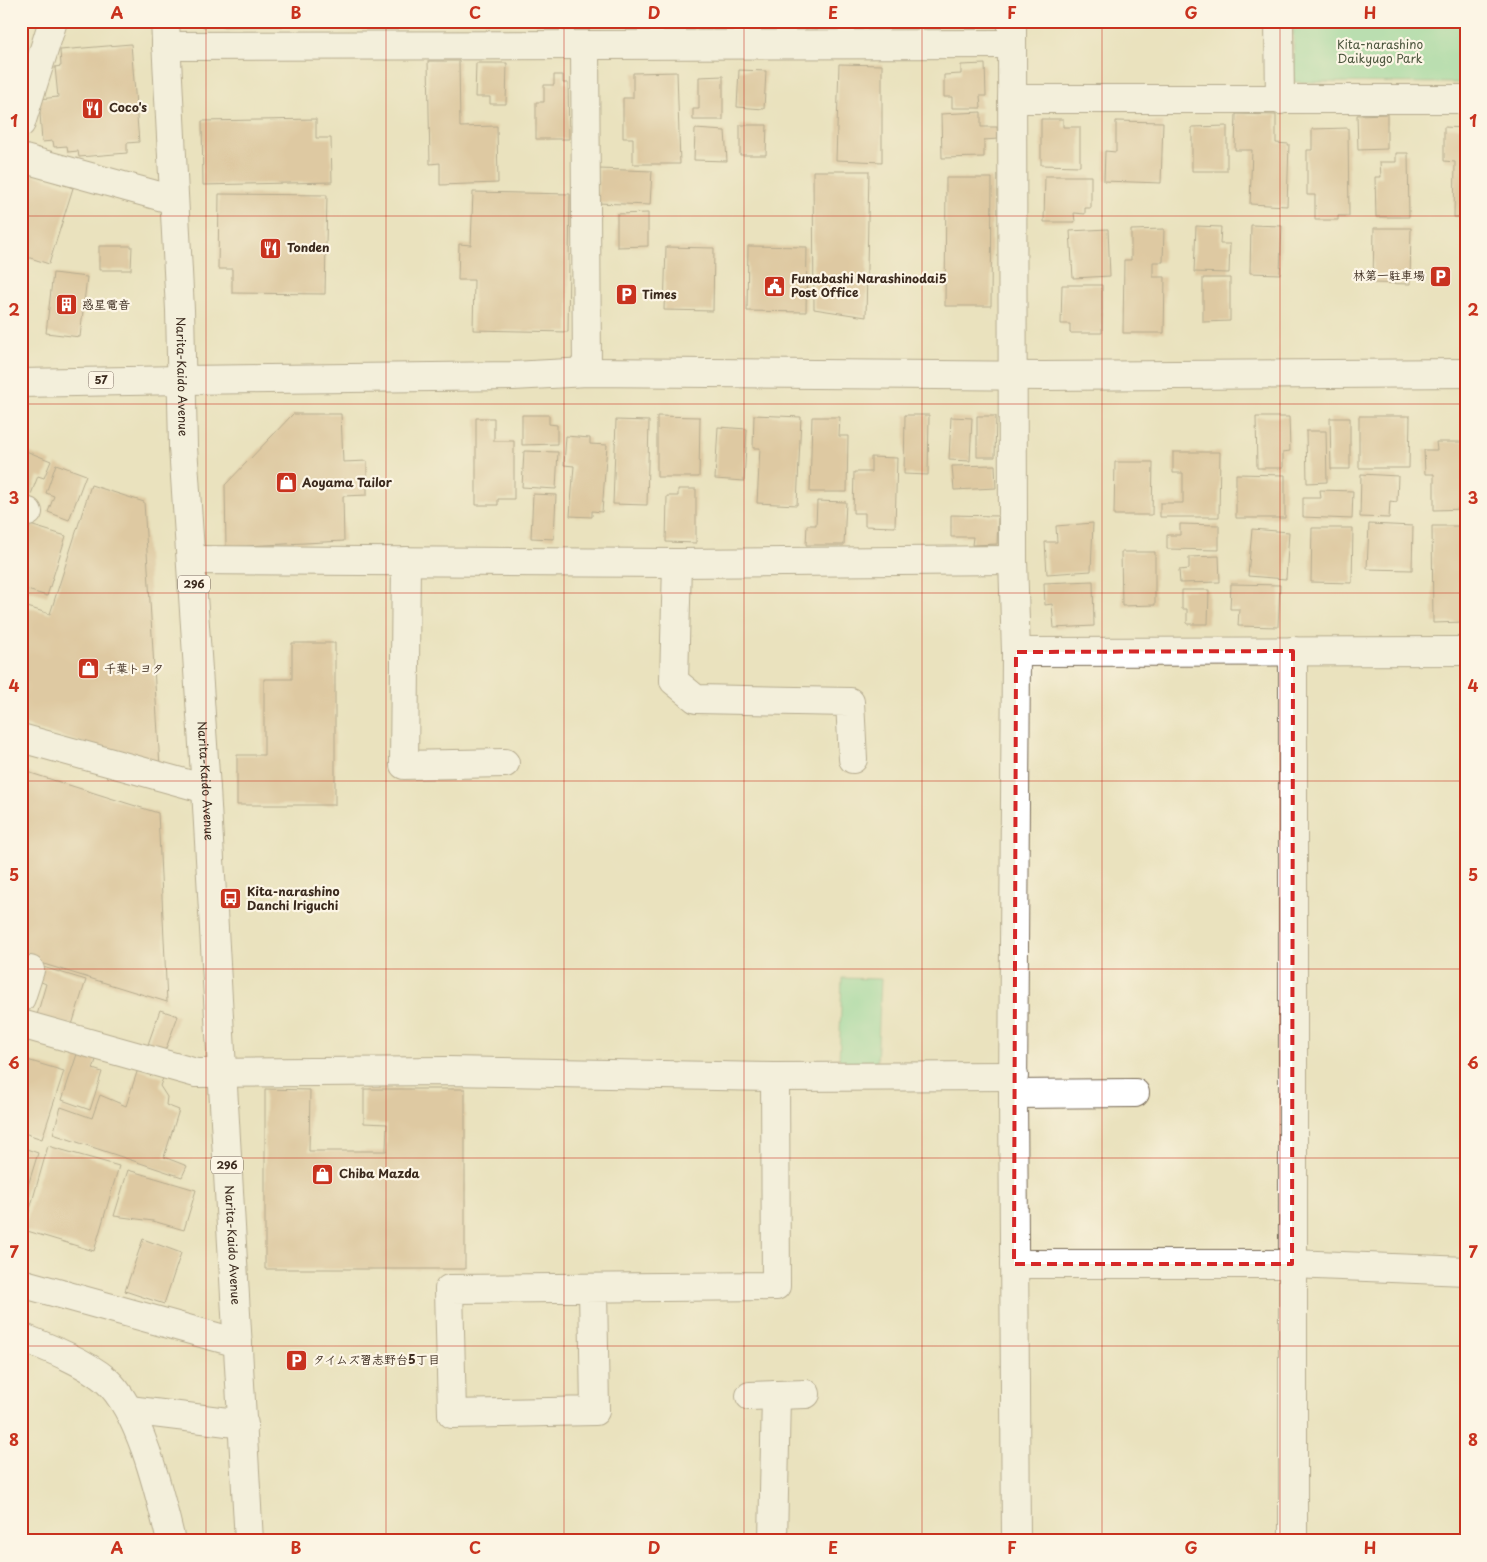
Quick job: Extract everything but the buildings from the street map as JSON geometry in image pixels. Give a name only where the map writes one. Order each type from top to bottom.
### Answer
[{"type":"main road","points":[[21,124],[53,21]]},
{"type":"main road","points":[[1279,21],[1280,100]]},
{"type":"main road","points":[[165,34],[585,45],[1012,32],[1013,560],[1016,652],[1014,1085],[1016,1541]]},
{"type":"main road","name":"Narita-Kaido Avenue","points":[[165,34],[184,447],[244,1424],[249,1541]]},
{"type":"main road","points":[[585,45],[587,372]]},
{"type":"main road","points":[[1012,99],[1466,99]]},
{"type":"main road","points":[[21,158],[174,200]]},
{"type":"main road","points":[[182,380],[513,376],[587,372],[1013,375],[1466,373]]},
{"type":"main road","name":"57","points":[[21,383],[182,380]]},
{"type":"main road","points":[[192,560],[678,563],[1013,560]]},
{"type":"main road","points":[[406,561],[404,765],[505,763]]},
{"type":"main road","points":[[678,563],[674,681],[696,699],[850,702],[853,759]]},
{"type":"main road","points":[[1293,651],[1292,1264],[1294,1541]]},
{"type":"main road","points":[[1016,652],[1466,651]]},
{"type":"main road","points":[[21,738],[206,788]]},
{"type":"main road","points":[[21,998],[30,970]]},
{"type":"main road","points":[[21,1024],[196,1073],[448,1071],[775,1077],[1014,1085],[1134,1093]]},
{"type":"main road","points":[[594,1288],[594,1411],[452,1414],[449,1289],[776,1286],[775,1077]]},
{"type":"main road","points":[[1014,1264],[1292,1264],[1466,1271]]},
{"type":"main road","points":[[21,1283],[238,1344]]},
{"type":"main road","points":[[21,1337],[57,1351],[106,1381],[129,1410],[156,1484],[172,1541]]},
{"type":"main road","points":[[774,1541],[763,1396],[806,1394]]},
{"type":"main road","points":[[129,1410],[244,1424]]},
{"type":"highlighted area","points":[[1293,651],[1292,1264],[1014,1264],[1016,652]]},
{"type":"green space","name":"Kita-narashino Daikyugo Park","points":[[1293,21],[1466,21],[1466,83],[1294,82]]},
{"type":"green space","points":[[842,978],[881,979],[877,1065],[839,1063]]},
{"type":"place","name":"Coco's","points":[[93,108]]},
{"type":"place","name":"Tonden","points":[[271,248]]},
{"type":"place","name":"林第一駐車場","points":[[1441,276]]},
{"type":"place","name":"Funabashi Narashinodai5 Post Office","points":[[775,286]]},
{"type":"place","name":"Times","points":[[626,295]]},
{"type":"place","name":"惑星電音","points":[[66,305]]},
{"type":"place","name":"Aoyama Tailor","points":[[286,483]]},
{"type":"place","name":"千葉トヨタ","points":[[88,669]]},
{"type":"place","name":"Kita-narashino Danchi Iriguchi","points":[[231,899]]},
{"type":"place","name":"Chiba Mazda","points":[[323,1174]]},
{"type":"place","name":"タイムズ習志野台5丁目","points":[[297,1360]]}]
